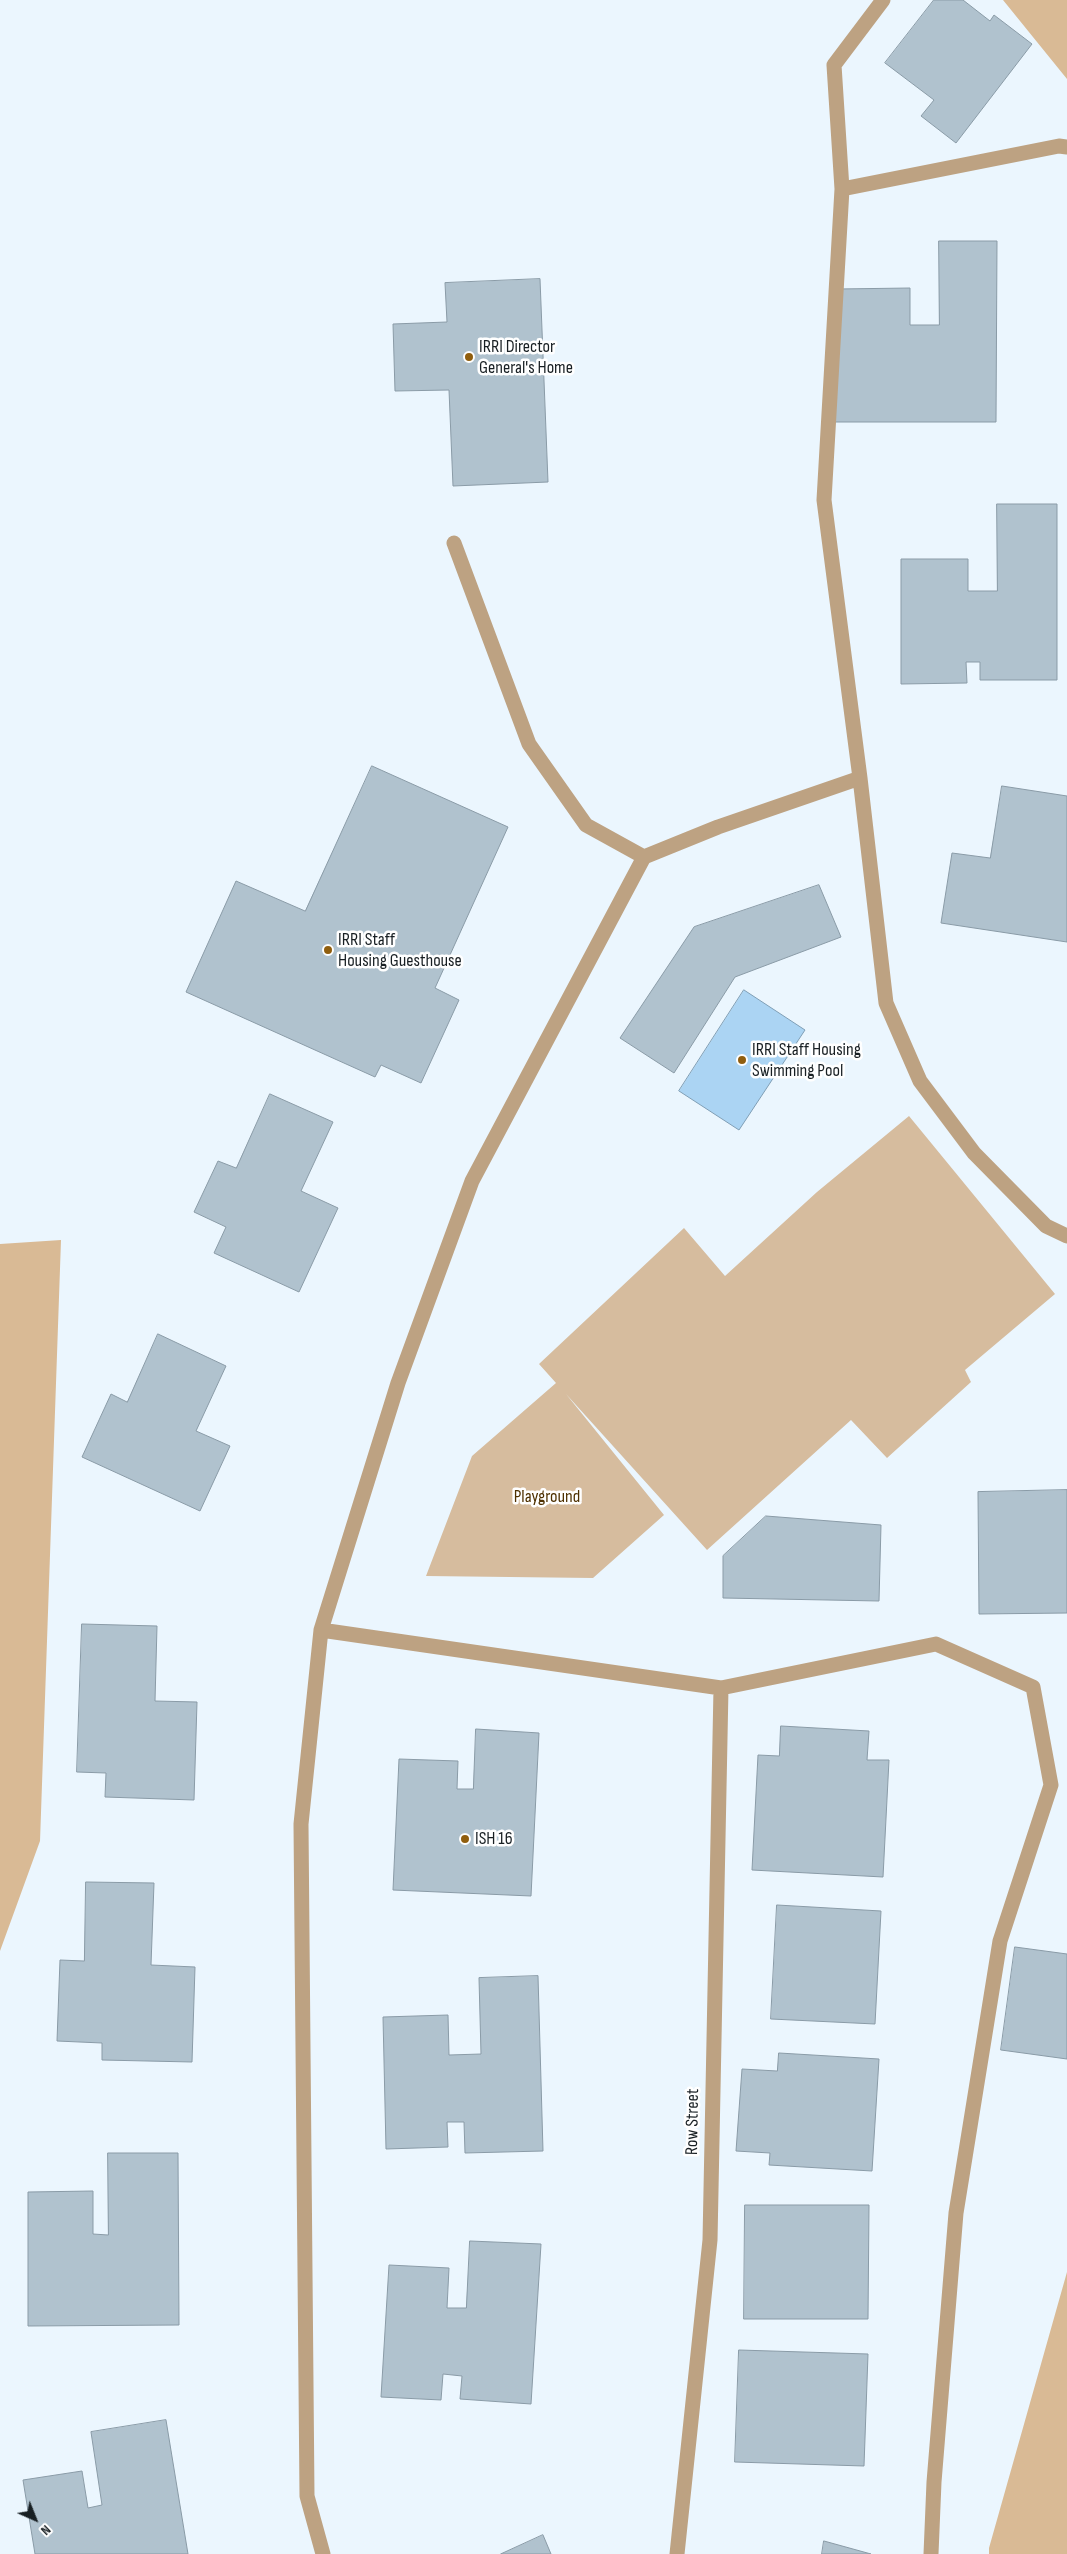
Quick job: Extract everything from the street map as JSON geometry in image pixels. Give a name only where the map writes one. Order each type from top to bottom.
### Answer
[{"type":"street","points":[[883,0],[834,65],[842,189],[824,500],[860,778],[886,1003],[920,1081],[974,1153],[1046,1226],[1067,1236]]},
{"type":"street","points":[[842,189],[1050,148],[1067,147]]},
{"type":"street","points":[[454,543],[529,744],[586,825],[644,857]]},
{"type":"street","points":[[323,2554],[307,2496],[301,1824],[322,1630],[398,1383],[472,1181],[644,857],[718,828],[860,778]]},
{"type":"street","points":[[322,1630],[721,1688],[936,1644],[1033,1687],[1051,1785],[1000,1941],[956,2213],[934,2482],[931,2554]]},
{"type":"street","name":"Row Street","points":[[677,2554],[710,2240],[721,1688]]},
{"type":"green space","name":"Playground","points":[[909,1116],[1055,1294],[965,1370],[971,1382],[887,1458],[851,1420],[707,1550],[566,1394],[664,1515],[593,1578],[426,1576],[472,1456],[556,1383],[539,1364],[684,1228],[725,1276],[817,1192]]},
{"type":"shaded area","points":[[1003,0],[1067,0],[1067,79]]},
{"type":"shaded area","points":[[61,1240],[40,1841],[0,1951],[0,1244]]},
{"type":"shaded area","points":[[1067,2272],[1067,2554],[989,2554],[989,2548]]},
{"type":"water","name":"IRRI Staff Housing Swimming Pool","points":[[744,990],[805,1030],[739,1130],[679,1091]]},
{"type":"building","points":[[934,0],[963,0],[990,21],[994,15],[1032,44],[956,143],[921,116],[934,100],[885,63]]},
{"type":"building","points":[[939,241],[997,241],[996,422],[835,422],[837,289],[910,288],[910,325],[939,325]]},
{"type":"building","name":"IRRI Director General's Home","points":[[540,279],[548,482],[453,486],[449,390],[395,391],[393,324],[447,322],[445,283]]},
{"type":"building","points":[[997,504],[1057,504],[1057,680],[980,680],[980,662],[966,662],[967,683],[901,684],[901,559],[968,559],[968,591],[997,591]]},
{"type":"building","name":"IRRI Staff Housing Guesthouse","points":[[372,766],[508,827],[435,988],[459,1000],[421,1083],[381,1065],[375,1077],[186,992],[236,881],[305,911]]},
{"type":"building","points":[[1002,786],[1067,796],[1067,942],[941,923],[952,853],[990,858]]},
{"type":"building","points":[[819,885],[841,937],[735,977],[674,1073],[620,1038],[694,927]]},
{"type":"building","points":[[270,1094],[333,1122],[301,1191],[338,1208],[299,1292],[214,1253],[226,1227],[194,1212],[218,1161],[236,1168]]},
{"type":"building","points":[[158,1334],[226,1366],[196,1431],[230,1446],[200,1511],[82,1457],[111,1394],[127,1402]]},
{"type":"building","points":[[1067,1490],[1067,1613],[979,1614],[978,1492]]},
{"type":"building","points":[[766,1516],[881,1525],[879,1601],[723,1598],[723,1556]]},
{"type":"building","points":[[82,1624],[157,1626],[155,1701],[197,1702],[194,1800],[105,1797],[106,1773],[77,1772]]},
{"type":"building","points":[[781,1726],[869,1731],[867,1760],[889,1760],[883,1877],[752,1870],[758,1755],[779,1756]]},
{"type":"building","name":"ISH 16","points":[[476,1729],[539,1733],[531,1896],[393,1890],[399,1759],[458,1761],[457,1789],[473,1789]]},
{"type":"building","points":[[86,1882],[154,1883],[151,1965],[195,1967],[192,2062],[102,2060],[102,2043],[57,2041],[60,1960],[84,1961]]},
{"type":"building","points":[[777,1905],[881,1911],[875,2024],[771,2019]]},
{"type":"building","points":[[1015,1947],[1067,1954],[1067,2059],[1001,2050]]},
{"type":"building","points":[[538,1976],[543,2151],[465,2153],[464,2122],[447,2122],[448,2147],[386,2149],[383,2017],[448,2015],[449,2055],[481,2054],[479,1978]]},
{"type":"building","points":[[779,2053],[879,2059],[872,2171],[769,2165],[770,2153],[736,2151],[742,2069],[777,2071]]},
{"type":"building","points":[[108,2153],[178,2153],[179,2325],[28,2326],[28,2192],[93,2191],[93,2234],[108,2235]]},
{"type":"building","points":[[745,2205],[869,2205],[868,2319],[744,2319]]},
{"type":"building","points":[[470,2241],[541,2244],[531,2404],[460,2399],[462,2376],[443,2374],[441,2400],[381,2397],[389,2265],[449,2268],[447,2308],[466,2308]]},
{"type":"building","points":[[739,2350],[868,2354],[864,2466],[735,2462]]},
{"type":"building","points":[[166,2420],[188,2554],[35,2554],[23,2480],[82,2471],[88,2508],[102,2505],[91,2432]]},
{"type":"building","points":[[543,2535],[551,2554],[501,2554]]},
{"type":"building","points":[[824,2541],[871,2554],[822,2554]]},
{"type":"place","name":"IRRI Director General's Home","points":[[469,357]]},
{"type":"place","name":"IRRI Staff Housing Guesthouse","points":[[328,950]]},
{"type":"place","name":"IRRI Staff Housing Swimming Pool","points":[[742,1060]]},
{"type":"place","name":"ISH 16","points":[[465,1839]]}]
